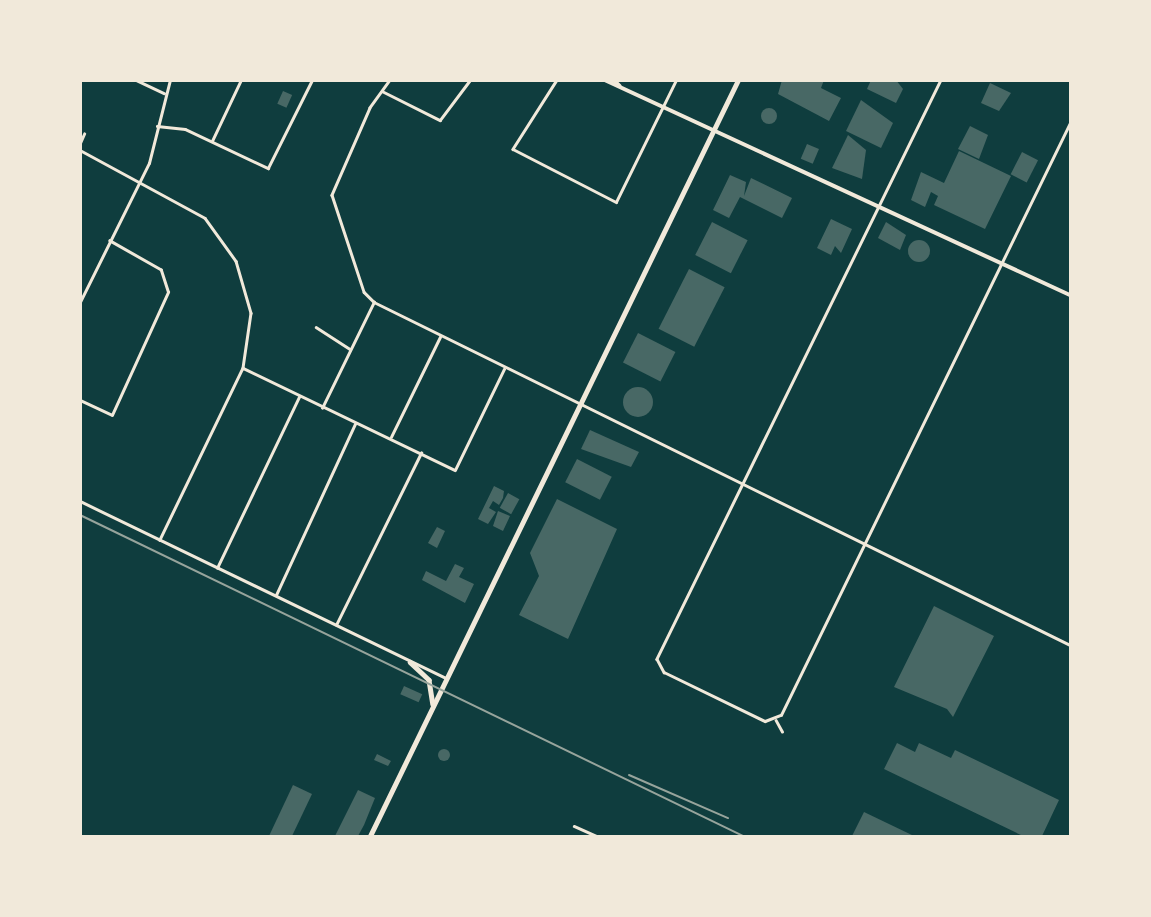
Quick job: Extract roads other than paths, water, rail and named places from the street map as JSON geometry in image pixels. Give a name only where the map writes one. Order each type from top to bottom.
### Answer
[{"type":"main road","points":[[370,836],[738,80]]},
{"type":"main road","points":[[410,662],[429,680],[433,705]]},
{"type":"street","points":[[135,80],[164,93]]},
{"type":"street","points":[[80,302],[140,181],[170,80]]},
{"type":"street","points":[[212,141],[241,80]]},
{"type":"street","points":[[156,125],[212,141],[268,168],[312,80]]},
{"type":"street","points":[[390,80],[382,91],[332,195],[364,292],[374,302],[504,369],[1070,645]]},
{"type":"street","points":[[382,91],[440,120],[470,80]]},
{"type":"street","points":[[557,80],[513,149],[616,202],[676,80]]},
{"type":"street","points":[[605,80],[801,176],[880,205],[1070,295]]},
{"type":"street","points":[[614,80],[620,86]]},
{"type":"street","points":[[782,731],[775,720],[657,663],[941,80]]},
{"type":"street","points":[[775,720],[864,545],[1070,123]]},
{"type":"street","points":[[80,143],[84,134]]},
{"type":"street","points":[[80,150],[205,218],[236,261],[251,313],[243,368],[160,540]]},
{"type":"street","points":[[80,400],[112,415],[165,306],[167,279],[150,262],[110,241]]},
{"type":"street","points":[[322,408],[374,302]]},
{"type":"street","points":[[316,327],[350,349]]},
{"type":"street","points":[[391,437],[440,337]]},
{"type":"street","points":[[243,368],[455,470],[504,369]]},
{"type":"street","points":[[217,568],[299,396]]},
{"type":"street","points":[[276,596],[356,423]]},
{"type":"street","points":[[336,625],[421,453]]},
{"type":"street","points":[[80,501],[447,678]]},
{"type":"street","points":[[574,826],[596,836]]},
{"type":"railway","points":[[80,515],[743,836]]},
{"type":"railway","points":[[629,775],[728,818]]}]
